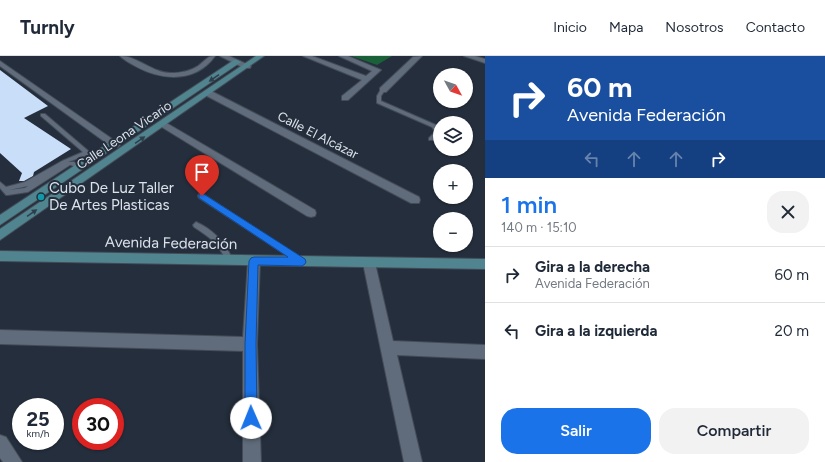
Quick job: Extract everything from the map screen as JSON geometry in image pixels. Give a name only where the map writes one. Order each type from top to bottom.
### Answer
[{"type":"main road","name":"Calle Leona Vicario","points":[[0,221],[80,168],[92,156],[115,146],[237,63],[251,59]]},
{"type":"main road","name":"Calle Leona Vicario","points":[[0,235],[208,93],[251,59]]},
{"type":"main road","name":"Avenida Federación","points":[[0,256],[485,264]]},
{"type":"street","points":[[123,56],[152,71],[166,75],[197,70],[208,62],[212,56]]},
{"type":"street","points":[[223,56],[237,63]]},
{"type":"street","points":[[306,56],[368,79]]},
{"type":"street","points":[[342,56],[376,68],[377,70],[345,98]]},
{"type":"street","points":[[383,90],[415,58],[419,56]]},
{"type":"street","points":[[467,56],[485,61]]},
{"type":"street","points":[[0,63],[115,146]]},
{"type":"street","name":"Calle El Alcázar","points":[[208,93],[415,200]]},
{"type":"street","points":[[163,124],[311,213]]},
{"type":"street","points":[[252,462],[250,344],[254,261]]},
{"type":"street","points":[[370,263],[413,462]]},
{"type":"street","points":[[0,337],[250,344]]},
{"type":"street","points":[[388,348],[485,352]]},
{"type":"street","points":[[0,443],[13,462]]},
{"type":"lane","points":[[383,90],[379,96],[378,102],[434,126],[438,132],[430,139]]},
{"type":"lane","points":[[43,115],[92,156]]},
{"type":"lane","points":[[7,191],[26,184],[66,159],[78,154],[92,156]]},
{"type":"lane","points":[[0,184],[7,191],[26,190],[68,164],[72,163],[80,168]]},
{"type":"lane","points":[[202,196],[302,262]]},
{"type":"lane","points":[[196,225],[223,245],[229,260]]},
{"type":"green space","points":[[351,56],[392,56],[377,65]]},
{"type":"building","points":[[0,70],[48,106],[24,118],[71,149],[34,172],[33,176],[24,181],[19,181],[22,173],[0,153]]},
{"type":"place","name":"Cubo De Luz Taller De Artes Plasticas","points":[[41,197]]},
{"type":"route","points":[[202,196],[302,262],[254,261],[254,287],[250,344],[251,418]]}]
